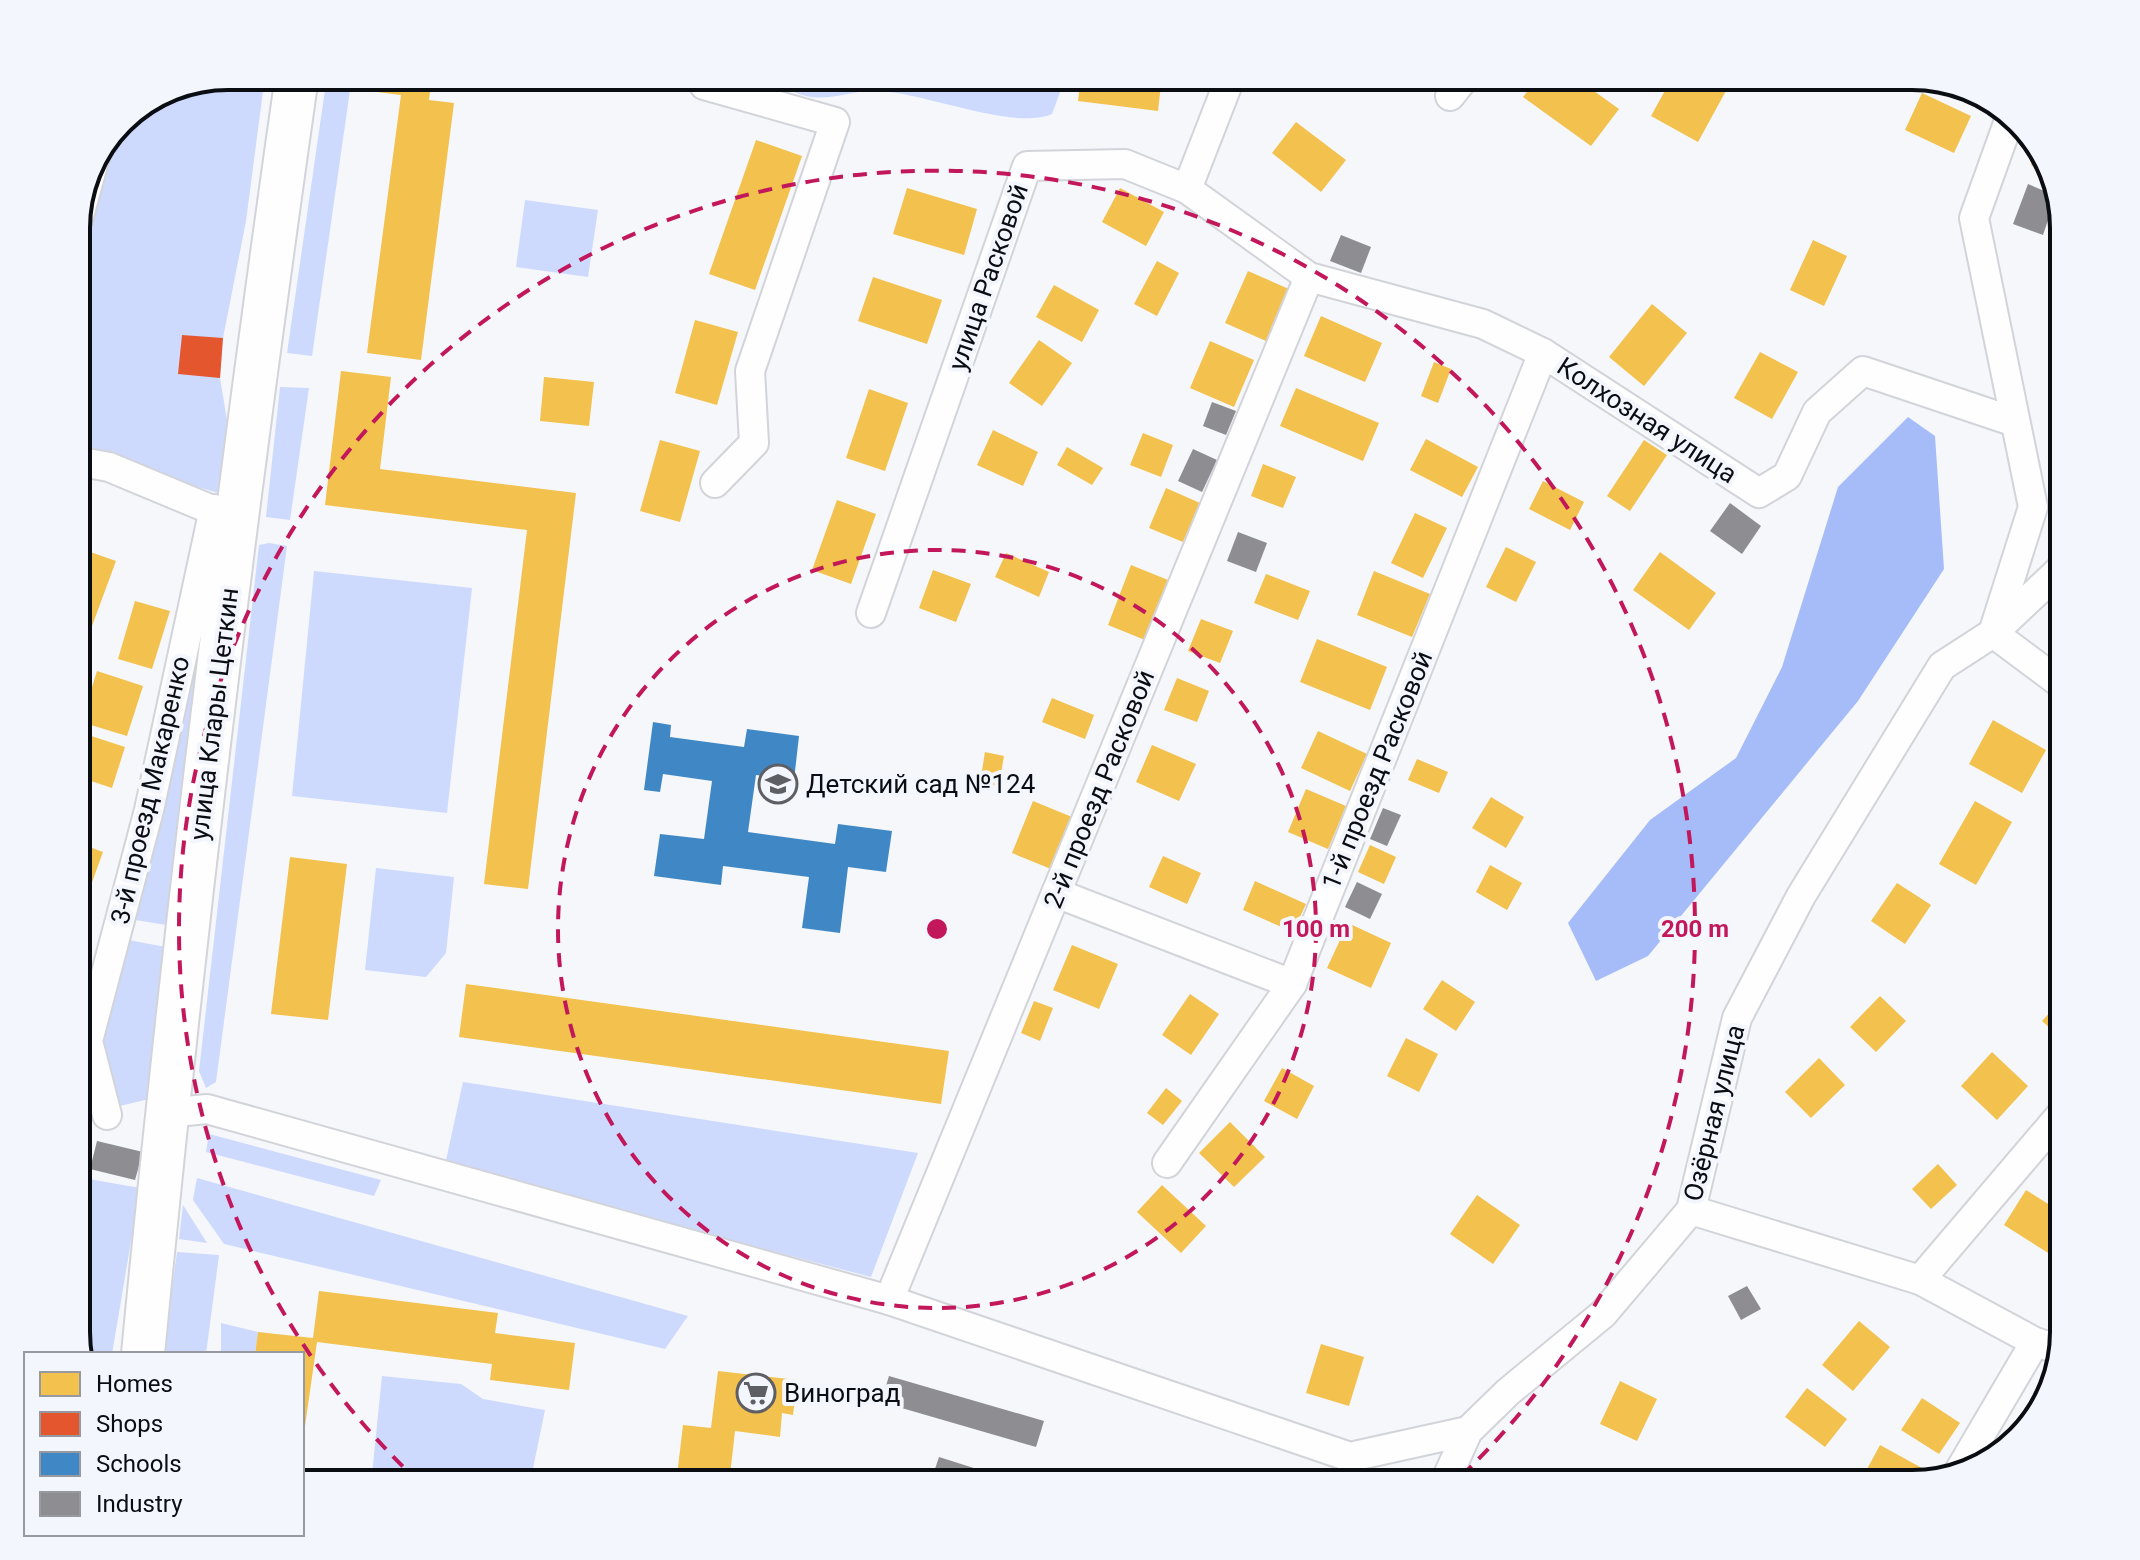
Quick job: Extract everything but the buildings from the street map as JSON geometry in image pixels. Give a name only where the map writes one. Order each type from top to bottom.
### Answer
[{"type":"main road","name":"улица Клары Цеткин","points":[[143,1352],[225,516],[295,90]]},
{"type":"street","points":[[715,483],[754,443],[750,371],[835,122],[722,90]]},
{"type":"street","points":[[1226,90],[1187,189],[1309,277],[1483,324],[1543,353]]},
{"type":"street","points":[[2007,127],[1974,218],[2033,507],[1993,633],[2050,676]]},
{"type":"street","name":"улица Расковой","points":[[871,613],[1027,166],[1125,164],[1187,189]]},
{"type":"street","name":"2-й проезд Расковой","points":[[889,1300],[1309,277]]},
{"type":"street","name":"Колхозная улица","points":[[1543,353],[1759,493],[1787,476],[1817,412],[1863,371],[2015,422]]},
{"type":"street","name":"1-й проезд Расковой","points":[[1167,1163],[1292,984],[1543,353]]},
{"type":"street","points":[[90,464],[109,467],[225,516]]},
{"type":"street","name":"3-й проезд Макаренко","points":[[90,1033],[225,516]]},
{"type":"street","name":"Озёрная улица","points":[[1450,1470],[1468,1431],[1508,1392],[1603,1314],[1691,1210],[1737,1018],[1801,896],[1942,666],[1993,633],[2050,579]]},
{"type":"street","points":[[1056,893],[1292,984]]},
{"type":"street","name":"3-й проезд Макаренко","points":[[90,1049],[107,1115]]},
{"type":"street","points":[[166,1113],[207,1109],[889,1300],[1350,1457],[1468,1431]]},
{"type":"street","points":[[1920,1280],[2050,1127]]},
{"type":"street","points":[[1691,1210],[1920,1280],[2047,1346],[1969,1458]]},
{"type":"shaded area","points":[[263,90],[246,221],[223,338],[220,378],[227,420],[218,493],[90,455],[90,223],[106,164],[137,124],[159,108],[184,97],[210,91]]},
{"type":"shaded area","points":[[325,90],[350,90],[312,356],[287,353]]},
{"type":"shaded area","points":[[790,90],[1061,90],[1052,114],[1036,118],[993,115],[879,91],[824,97]]},
{"type":"shaded area","points":[[525,200],[598,210],[588,277],[516,267]]},
{"type":"shaded area","points":[[280,387],[309,388],[290,520],[266,517]]},
{"type":"shaded area","points":[[259,545],[287,546],[216,1082],[206,1088],[199,1071]]},
{"type":"shaded area","points":[[314,571],[472,588],[447,813],[292,796]]},
{"type":"shaded area","points":[[209,585],[179,927],[129,919]]},
{"type":"shaded area","points":[[376,868],[454,877],[446,953],[426,977],[365,970]]},
{"type":"shaded area","points":[[123,939],[166,947],[149,1099],[120,1106],[108,1090],[96,1042]]},
{"type":"shaded area","points":[[463,1082],[918,1153],[871,1277],[445,1165]]},
{"type":"shaded area","points":[[209,1134],[381,1180],[374,1196],[206,1152]]},
{"type":"shaded area","points":[[197,1178],[688,1316],[665,1349],[224,1244],[193,1200]]},
{"type":"shaded area","points":[[90,1179],[140,1188],[112,1352],[92,1352]]},
{"type":"shaded area","points":[[183,1205],[207,1243],[179,1239]]},
{"type":"shaded area","points":[[177,1252],[219,1255],[206,1352],[163,1352]]},
{"type":"shaded area","points":[[221,1323],[258,1332],[255,1352],[221,1352]]},
{"type":"shaded area","points":[[382,1376],[461,1384],[483,1399],[545,1410],[533,1470],[372,1470]]},
{"type":"water","points":[[1908,417],[1935,436],[1944,569],[1858,701],[1648,956],[1596,981],[1568,923],[1650,820],[1736,758],[1782,667],[1838,487]]},
{"type":"place","name":"Детский сад №124","points":[[778,784]]},
{"type":"place","name":"Виноград","points":[[756,1393]]}]
